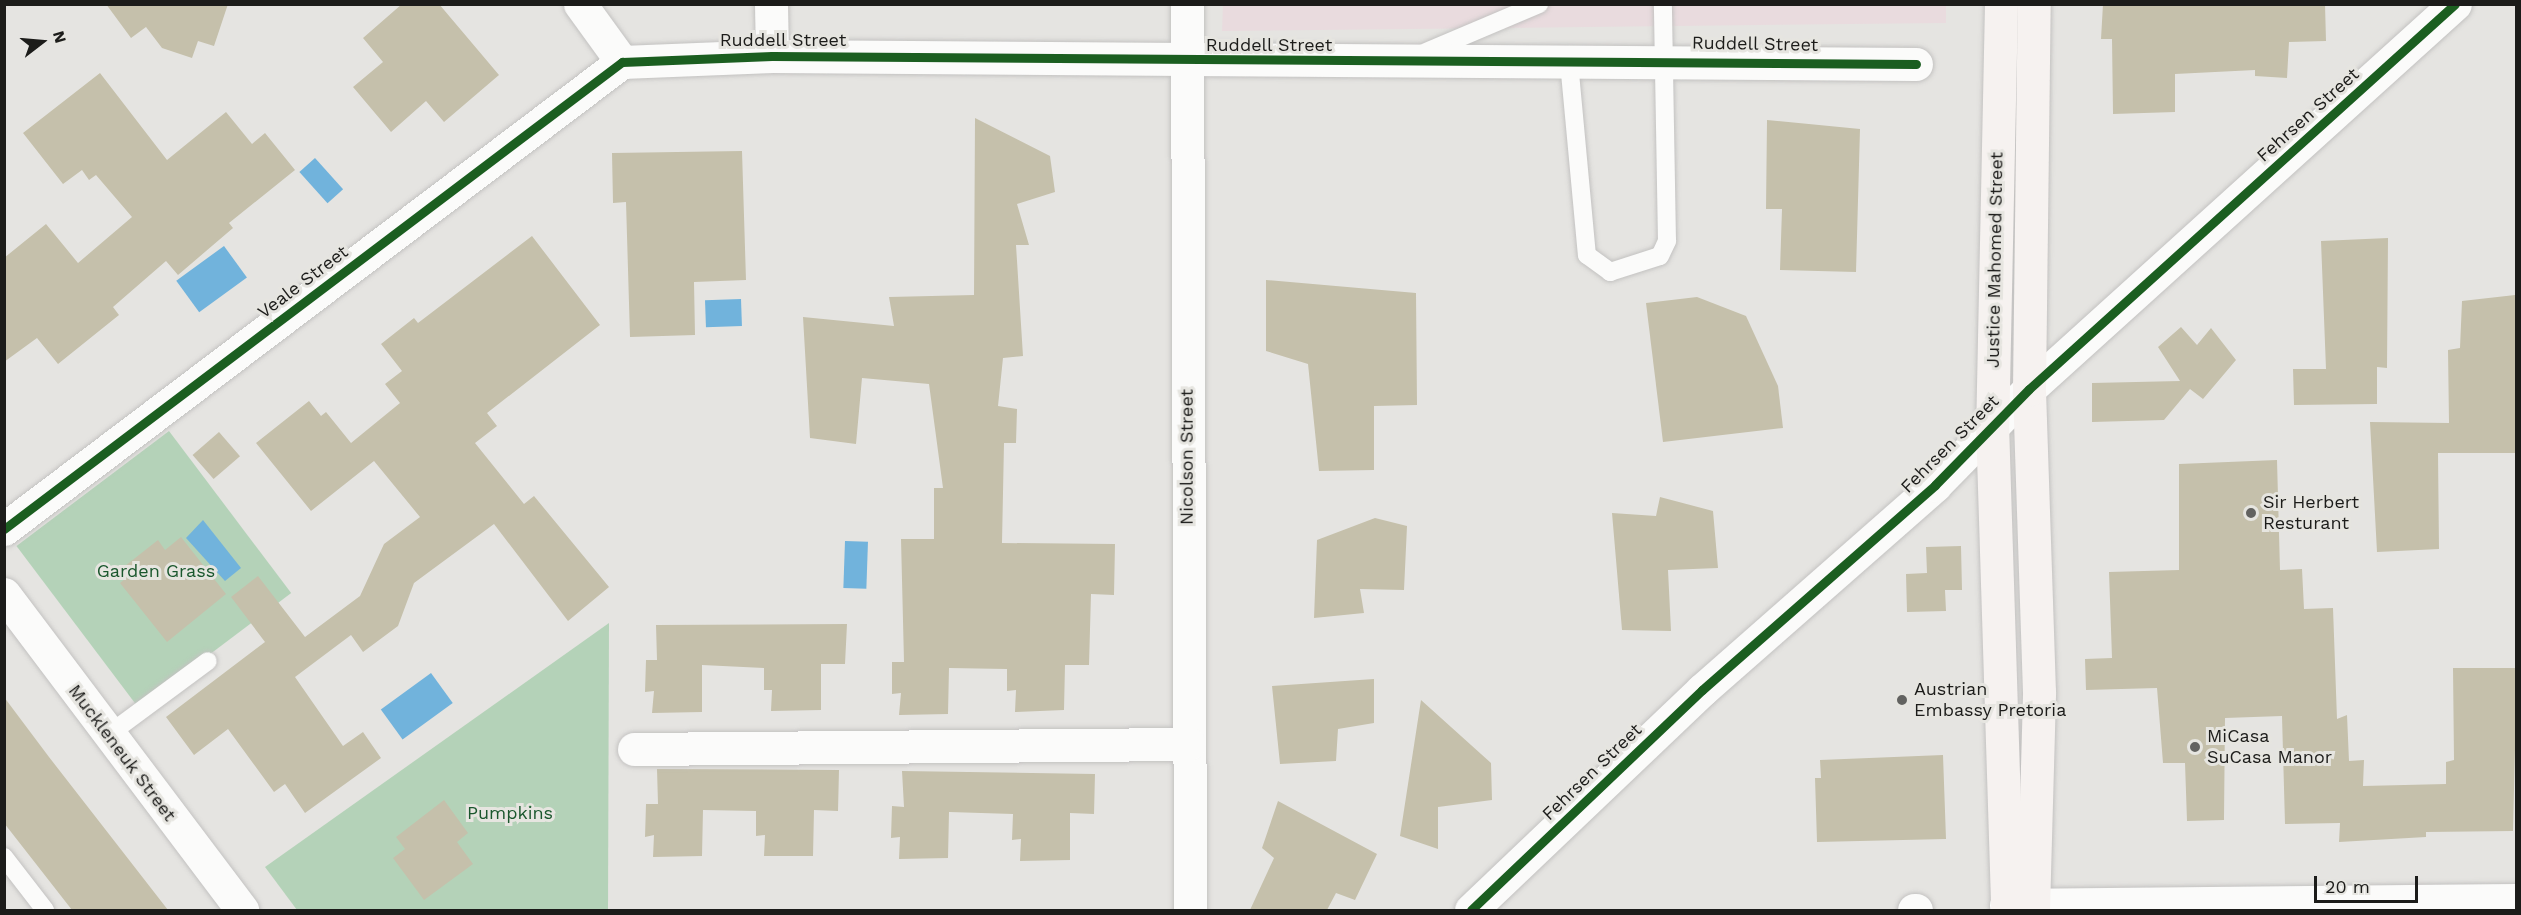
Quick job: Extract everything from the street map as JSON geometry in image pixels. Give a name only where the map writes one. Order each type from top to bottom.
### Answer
[{"type":"main road","name":"Justice Mahomed Street","points":[[2001,4],[1992,424],[2020,908]]},
{"type":"main road","name":"Justice Mahomed Street","points":[[2020,908],[2039,692],[2029,389],[2034,4]]},
{"type":"street","points":[[580,4],[622,62]]},
{"type":"street","points":[[771,4],[772,56]]},
{"type":"street","name":"Nicolson Street","points":[[1187,4],[1190,910]]},
{"type":"street","name":"Fehrsen Street","points":[[1471,910],[1702,690],[1935,485],[1992,424],[2029,389],[2455,4]]},
{"type":"street","name":"Ruddell Street","points":[[622,62],[772,56],[1188,62],[1569,62],[1662,59],[1916,64]]},
{"type":"street","name":"Veale Street","points":[[4,529],[622,62]]},
{"type":"street","name":"Muckleneuk Street","points":[[4,594],[242,910]]},
{"type":"street","points":[[634,749],[1189,744]]},
{"type":"street","points":[[2020,908],[2517,900]]},
{"type":"lane","points":[[1398,62],[1539,4]]},
{"type":"lane","points":[[1569,62],[1587,255],[1610,272],[1660,256],[1667,241],[1662,59],[1663,4]]},
{"type":"lane","points":[[108,735],[208,661]]},
{"type":"lane","points":[[4,857],[45,910]]},
{"type":"shaded area","points":[[1223,4],[1946,5],[1946,23],[1222,31]]},
{"type":"green space","name":"Garden Grass","points":[[169,431],[291,593],[139,708],[16,546]]},
{"type":"green space","name":"Pumpkins","points":[[609,623],[608,910],[297,910],[265,867]]},
{"type":"water","points":[[315,158],[343,189],[327,203],[299,172]]},
{"type":"water","points":[[224,246],[247,278],[199,312],[176,281]]},
{"type":"water","points":[[741,299],[742,326],[706,327],[705,300]]},
{"type":"water","points":[[203,520],[241,568],[225,581],[186,538]]},
{"type":"water","points":[[845,541],[868,542],[866,589],[843,588]]},
{"type":"water","points":[[431,673],[453,703],[403,739],[381,709]]},
{"type":"building","points":[[106,4],[228,4],[214,46],[198,41],[192,58],[162,48],[146,27],[131,38]]},
{"type":"building","points":[[402,4],[439,4],[499,75],[444,122],[426,101],[391,132],[353,87],[383,62],[363,38]]},
{"type":"building","points":[[2103,4],[2325,4],[2326,41],[2289,42],[2287,78],[2255,76],[2255,70],[2175,74],[2175,112],[2113,114],[2112,39],[2101,39]]},
{"type":"building","points":[[100,73],[167,160],[226,112],[252,144],[265,133],[295,170],[229,223],[233,228],[178,275],[166,261],[113,307],[119,315],[58,364],[37,338],[4,362],[4,258],[46,224],[78,263],[132,217],[96,175],[89,180],[82,170],[63,184],[23,133]]},
{"type":"building","points":[[975,118],[1050,156],[1055,192],[1017,204],[1029,245],[1016,245],[1023,356],[1003,358],[998,406],[1017,409],[1016,443],[1004,443],[1002,543],[1115,544],[1114,595],[1091,594],[1089,665],[1065,665],[1064,710],[1015,712],[1016,690],[1007,691],[1007,669],[949,668],[948,714],[899,715],[901,693],[892,694],[892,662],[904,662],[901,539],[934,539],[934,488],[943,488],[929,384],[862,378],[856,444],[810,438],[803,317],[894,326],[889,297],[974,295]]},
{"type":"building","points":[[1767,120],[1860,129],[1856,272],[1780,270],[1782,209],[1766,209]]},
{"type":"building","points":[[742,151],[746,280],[694,282],[695,335],[630,337],[626,202],[613,203],[612,153]]},
{"type":"building","points":[[532,236],[600,325],[487,413],[497,426],[475,443],[524,504],[534,496],[609,587],[568,621],[494,524],[414,583],[398,626],[363,652],[351,635],[295,677],[343,746],[363,732],[381,758],[305,813],[285,784],[274,792],[228,729],[194,755],[166,717],[265,642],[231,597],[258,576],[305,637],[360,596],[384,544],[420,517],[374,461],[311,511],[256,443],[309,401],[321,416],[326,412],[351,443],[400,403],[385,384],[402,371],[381,344],[414,318],[418,323]]},
{"type":"building","points":[[2388,238],[2387,368],[2377,367],[2377,404],[2294,405],[2293,369],[2326,369],[2321,241]]},
{"type":"building","points":[[1266,280],[1416,293],[1417,405],[1374,406],[1374,470],[1319,471],[1308,364],[1266,351]]},
{"type":"building","points":[[2515,295],[2517,453],[2438,453],[2439,549],[2377,552],[2370,422],[2449,423],[2448,350],[2460,348],[2462,301]]},
{"type":"building","points":[[1697,297],[1746,316],[1778,386],[1783,428],[1663,442],[1646,303]]},
{"type":"building","points":[[2181,327],[2197,345],[2211,328],[2236,360],[2203,399],[2190,389],[2164,420],[2092,422],[2092,383],[2180,381],[2158,347]]},
{"type":"building","points":[[219,432],[240,456],[214,479],[193,455]]},
{"type":"building","points":[[2277,460],[2280,570],[2302,569],[2304,609],[2333,608],[2337,719],[2347,715],[2349,761],[2364,760],[2363,786],[2446,784],[2446,762],[2454,760],[2453,668],[2517,668],[2513,831],[2426,832],[2426,837],[2339,842],[2340,823],[2285,824],[2282,716],[2225,718],[2224,820],[2187,821],[2185,763],[2163,763],[2157,688],[2086,690],[2085,659],[2112,658],[2109,572],[2179,570],[2179,464]]},
{"type":"building","points":[[1660,497],[1713,511],[1718,568],[1668,570],[1671,631],[1622,630],[1612,513],[1656,516]]},
{"type":"building","points":[[1375,518],[1407,526],[1404,590],[1360,589],[1364,613],[1314,618],[1317,540]]},
{"type":"building","points":[[181,537],[226,594],[167,642],[120,583],[131,574],[125,566],[158,540],[165,550]]},
{"type":"building","points":[[1961,546],[1962,590],[1945,590],[1946,611],[1907,612],[1906,574],[1927,573],[1926,547]]},
{"type":"building","points":[[847,624],[845,664],[821,664],[821,710],[771,711],[772,690],[764,690],[764,668],[702,665],[702,712],[652,713],[654,691],[645,692],[646,660],[657,660],[656,625]]},
{"type":"building","points":[[1374,679],[1374,723],[1338,729],[1336,761],[1280,764],[1272,686]]},
{"type":"building","points":[[4,697],[168,910],[72,910],[4,823]]},
{"type":"building","points":[[1421,700],[1491,763],[1492,800],[1438,807],[1438,849],[1400,836]]},
{"type":"building","points":[[1943,755],[1946,839],[1817,842],[1815,778],[1821,778],[1820,760]]},
{"type":"building","points":[[657,769],[839,770],[838,811],[814,810],[813,856],[764,856],[765,835],[756,836],[756,811],[703,810],[702,856],[653,857],[654,835],[645,837],[646,804],[658,804]]},
{"type":"building","points":[[902,771],[1095,774],[1094,814],[1070,813],[1070,860],[1020,861],[1021,839],[1012,840],[1013,814],[949,812],[948,858],[899,859],[900,837],[891,838],[892,806],[904,807]]},
{"type":"building","points":[[444,800],[468,833],[457,842],[473,864],[424,900],[393,858],[405,849],[396,837]]},
{"type":"building","points":[[1278,801],[1377,854],[1355,900],[1336,893],[1327,910],[1250,910],[1274,858],[1262,848]]},
{"type":"cycle path","points":[[1471,910],[1702,690],[1935,485],[2029,389],[2455,4]]},
{"type":"cycle path","points":[[4,529],[622,62],[772,56],[1916,64]]},
{"type":"place","name":"Sir Herbert Resturant","points":[[2251,513]]},
{"type":"place","name":"Austrian Embassy Pretoria","points":[[1902,700]]},
{"type":"place","name":"MiCasa SuCasa Manor","points":[[2195,747]]}]
